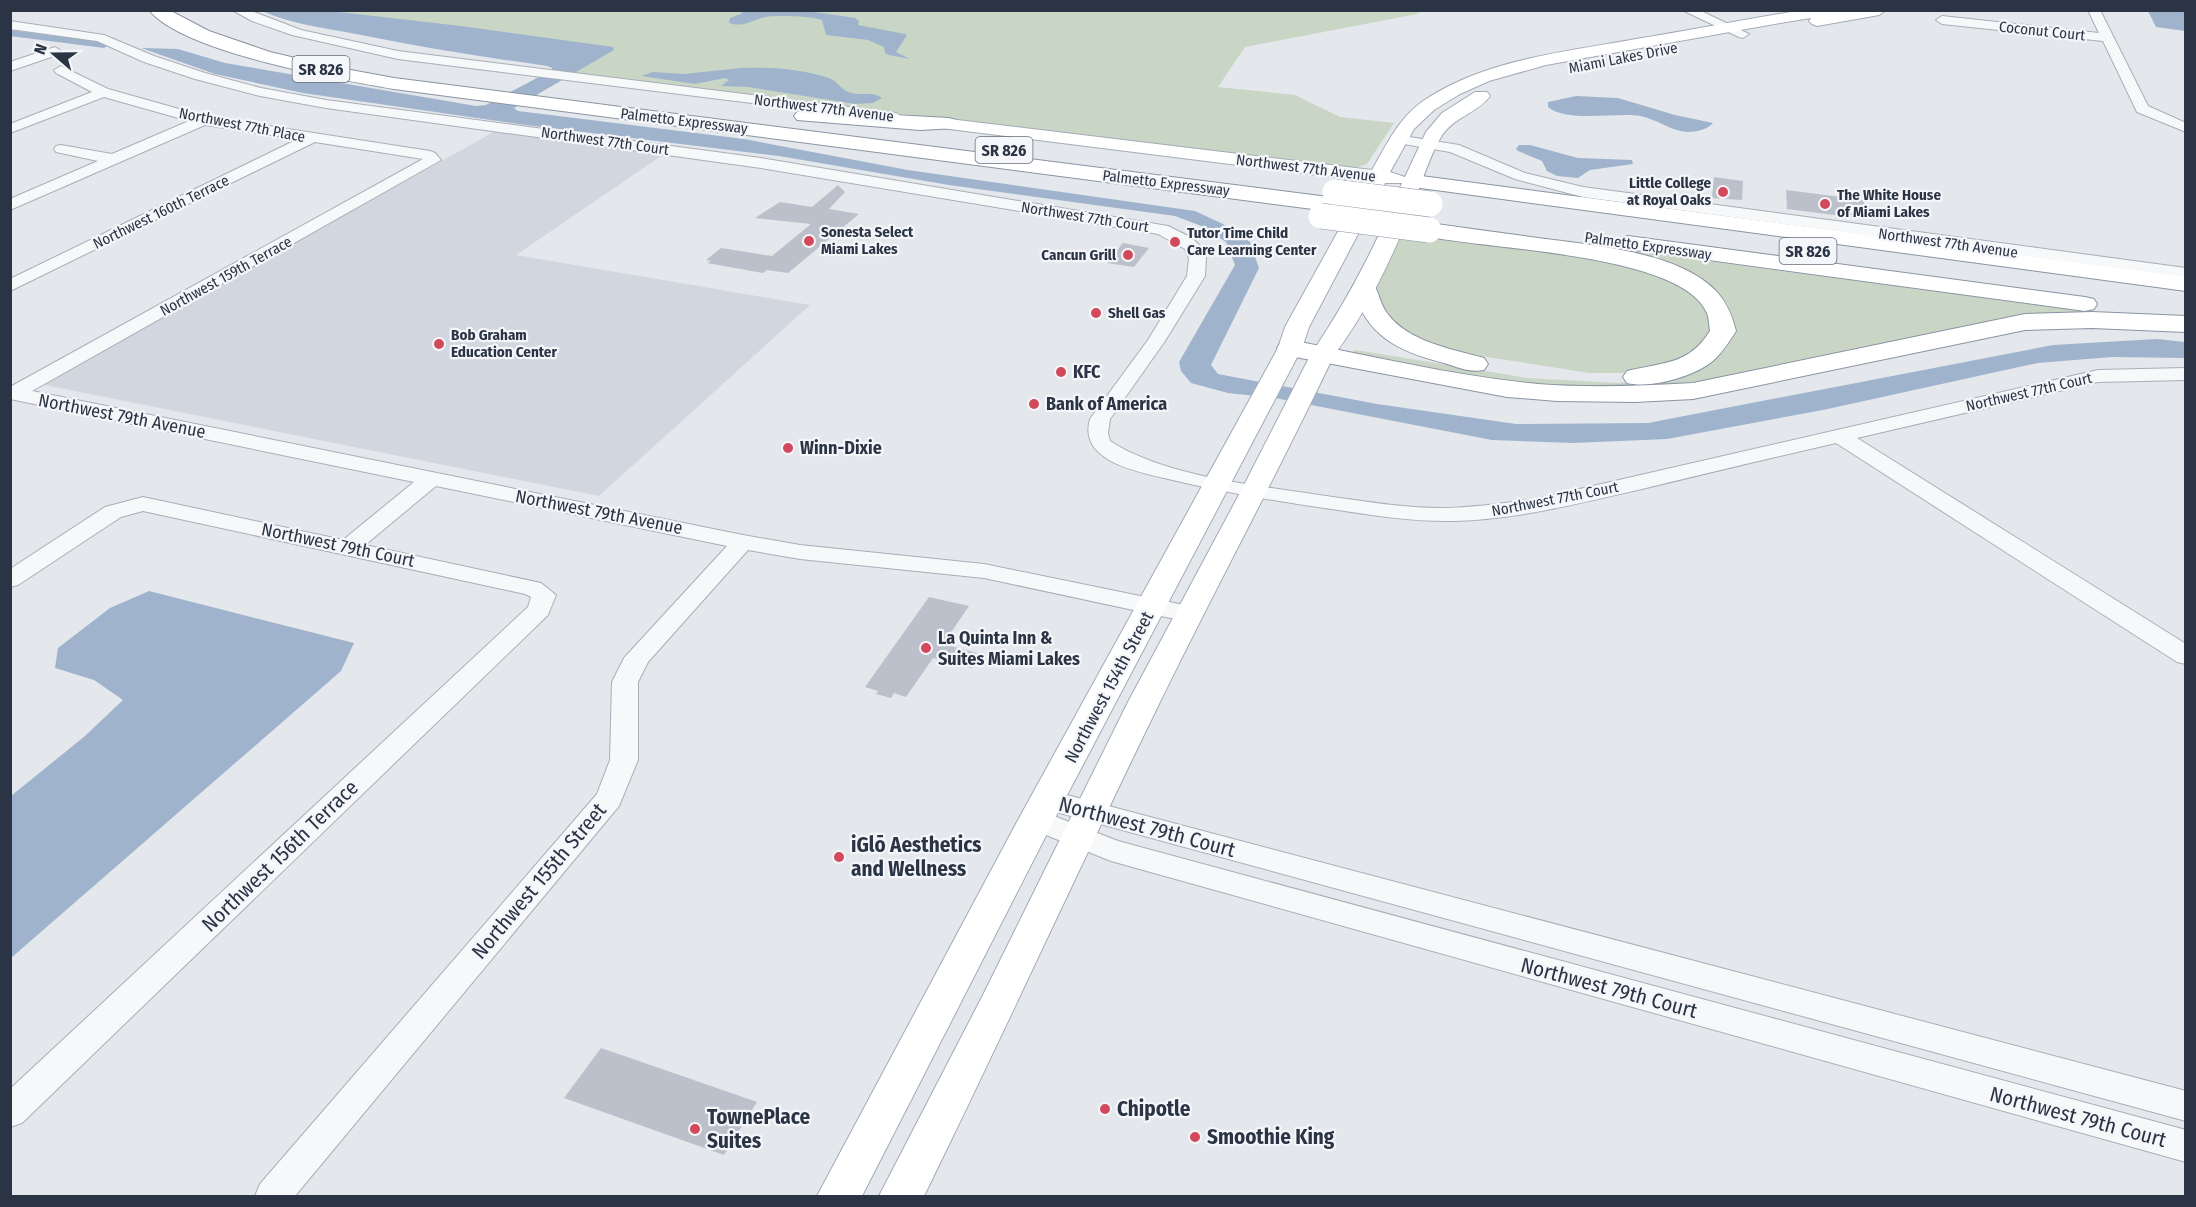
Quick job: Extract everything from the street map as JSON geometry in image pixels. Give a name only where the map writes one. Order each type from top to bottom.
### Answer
[{"type":"highway","name":"Palmetto Expressway","points":[[157,10],[194,31],[255,54],[377,80],[537,97],[941,154],[1030,173],[1181,197],[1331,199]]},
{"type":"highway","name":"Palmetto Expressway","points":[[185,10],[242,36],[306,55],[502,93]]},
{"type":"highway","name":"Palmetto Expressway","points":[[537,97],[672,107],[1111,163],[1215,171],[1331,199]]},
{"type":"highway","points":[[672,107],[718,108],[920,124],[949,124]]},
{"type":"highway","points":[[1417,174],[1468,187],[2186,284]]},
{"type":"highway","points":[[1331,199],[1429,212],[2030,264]]},
{"type":"highway","points":[[1328,348],[1580,377],[1629,378],[1662,374],[1690,365],[1713,350],[1723,331],[1719,312],[1706,295],[1680,278],[1650,265],[1429,212],[1331,199]]},
{"type":"highway","name":"Palmetto Expressway","points":[[1429,212],[2186,317]]},
{"type":"highway","name":"Palmetto Expressway","points":[[1429,212],[2186,299]]},
{"type":"highway","points":[[1937,284],[2011,289],[2186,311]]},
{"type":"highway","points":[[1364,288],[1375,315],[1398,336],[1423,349],[1475,364]]},
{"type":"highway","points":[[1293,341],[1494,386],[1582,395],[1639,395],[1693,391],[2015,324],[2092,320],[2186,324]]},
{"type":"main road","name":"Miami Lakes Drive","points":[[1417,174],[1428,143],[1444,122],[1461,108],[1507,86],[1552,72],[1735,30],[1835,10]]},
{"type":"main road","name":"Miami Lakes Drive","points":[[1378,176],[1397,139],[1410,121],[1432,103],[1459,88],[1492,75],[1539,63],[1735,30],[1879,10]]},
{"type":"main road","name":"Northwest 77th Avenue","points":[[949,124],[1378,176],[1417,174]]},
{"type":"main road","name":"Northwest 154th Street","points":[[901,1197],[998,1004],[1083,824],[1300,399],[1364,288],[1417,174]]},
{"type":"main road","name":"Northwest 154th Street","points":[[839,1197],[1042,810],[1272,382],[1293,341],[1297,327],[1378,176]]},
{"type":"street","name":"Northwest 77th Avenue","points":[[238,10],[278,26],[353,47],[418,58],[949,124]]},
{"type":"street","points":[[1689,10],[1735,30]]},
{"type":"street","points":[[2094,18],[2142,109],[2186,128]]},
{"type":"street","name":"Coconut Court","points":[[1942,20],[2106,38]]},
{"type":"street","name":"Northwest 77th Court","points":[[10,25],[100,38],[149,59],[200,76],[260,92],[326,104],[761,163],[1162,230],[1191,245],[1198,254],[1199,265],[1196,276],[1156,341],[1100,419],[1097,428],[1098,436],[1102,445],[1119,458],[1218,484],[1255,491],[1379,510],[1426,514],[1484,513],[1552,503],[2098,376],[2186,374]]},
{"type":"street","points":[[12,65],[55,51]]},
{"type":"street","name":"Northwest 77th Place","points":[[62,70],[103,92],[202,120],[430,156]]},
{"type":"street","points":[[10,129],[103,92]]},
{"type":"street","points":[[10,205],[202,120]]},
{"type":"street","name":"Northwest 160th Terrace","points":[[10,286],[312,138]]},
{"type":"street","name":"Northwest 77th Avenue","points":[[1397,139],[1428,143],[1469,153],[1524,178],[1582,192],[2186,273]]},
{"type":"street","points":[[61,149],[113,159]]},
{"type":"street","name":"Northwest 159th Terrace","points":[[12,394],[425,166],[433,160],[430,156]]},
{"type":"street","name":"Northwest 79th Avenue","points":[[12,394],[743,542],[800,552],[984,570],[1189,614]]},
{"type":"street","points":[[1839,436],[2186,656]]},
{"type":"street","points":[[349,547],[432,478]]},
{"type":"street","name":"Northwest 79th Court","points":[[10,580],[113,512],[143,504],[533,588],[544,595]]},
{"type":"street","name":"Northwest 155th Street","points":[[273,1197],[609,799],[624,760],[625,682],[637,658],[743,542]]},
{"type":"street","name":"Northwest 156th Terrace","points":[[10,1112],[539,610],[544,595]]},
{"type":"street","name":"Northwest 79th Court","points":[[1042,810],[1083,824],[2186,1106]]},
{"type":"street","name":"Northwest 79th Court","points":[[1083,824],[1111,850],[2186,1146]]},
{"type":"shaded area","name":"Bob Graham Education Center","points":[[494,132],[664,154],[516,255],[810,305],[599,496],[40,384]]},
{"type":"green space","points":[[320,11],[1422,11],[1417,14],[1245,47],[1218,87],[1295,95],[1340,117],[1394,123],[1367,164],[1355,168],[570,74],[610,49]]},
{"type":"green space","points":[[1429,224],[2112,315],[1982,323],[1691,385],[1620,391],[1478,379],[1353,353],[1354,350],[1362,351],[1527,378],[1617,383],[1639,381],[1727,342],[1688,279]]},
{"type":"green space","points":[[1403,231],[1635,265],[1691,292],[1709,313],[1711,335],[1686,360],[1629,373],[1589,373],[1449,351],[1404,333],[1376,306],[1376,287]]},
{"type":"water","points":[[2181,10],[2185,13],[2185,31],[2156,27],[2148,11]]},
{"type":"water","points":[[262,11],[330,11],[613,47],[614,50],[514,108],[518,111],[744,139],[908,170],[1195,211],[1223,224],[1250,242],[1259,268],[1211,365],[1218,374],[1377,404],[1516,424],[1648,423],[2053,345],[2157,339],[2185,342],[2185,358],[2112,357],[2038,363],[1823,410],[1667,439],[1573,443],[1492,440],[1275,398],[1228,393],[1191,383],[1181,371],[1179,362],[1235,265],[1226,242],[1199,225],[1175,216],[949,185],[779,156],[526,125],[303,93],[215,74],[141,48],[178,49],[225,63],[476,106],[486,105],[552,70],[547,66],[308,25]]},
{"type":"water","points":[[737,11],[815,12],[855,18],[859,21],[858,25],[907,35],[896,52],[910,59],[889,55],[885,53],[884,47],[868,40],[826,35],[822,20],[817,19],[770,16],[743,24],[729,23],[730,18],[743,13]]},
{"type":"water","points":[[741,68],[775,68],[808,72],[832,79],[851,93],[875,95],[882,98],[873,103],[855,104],[748,87],[721,86],[729,80],[725,78],[695,84],[641,76],[653,72],[684,74]]},
{"type":"water","points":[[1576,96],[1618,98],[1675,115],[1713,123],[1702,130],[1688,132],[1675,130],[1640,116],[1567,115],[1548,107],[1548,102]]},
{"type":"water","points":[[1519,145],[1530,145],[1578,158],[1632,160],[1633,164],[1590,170],[1578,178],[1557,176],[1547,171],[1542,161],[1518,151],[1516,149]]},
{"type":"water","points":[[149,591],[354,643],[341,671],[11,958],[11,796],[85,736],[123,700],[94,680],[55,668],[58,648],[110,608]]},
{"type":"building","name":"Little College at Royal Oaks","points":[[1714,177],[1743,181],[1742,200],[1712,198]]},
{"type":"building","name":"Sonesta Select Miami Lakes","points":[[838,185],[845,192],[829,209],[859,214],[788,273],[767,270],[763,273],[707,263],[711,261],[706,260],[721,248],[772,256],[811,224],[755,218],[780,202],[812,207]]},
{"type":"building","name":"The White House of Miami Lakes","points":[[1786,190],[1864,200],[1866,219],[1787,209]]},
{"type":"building","name":"Cancun Grill","points":[[1123,243],[1149,248],[1134,267],[1107,263]]},
{"type":"building","name":"La Quinta Inn & Suites Miami Lakes","points":[[929,597],[969,606],[943,644],[981,654],[972,668],[933,658],[906,697],[894,693],[891,698],[876,694],[878,691],[865,687]]},
{"type":"building","name":"TownePlace Suites","points":[[601,1048],[757,1102],[724,1155],[564,1098]]},
{"type":"waterway","points":[[10,33],[104,45]]},
{"type":"place","name":"Little College at Royal Oaks","points":[[1723,192]]},
{"type":"place","name":"The White House of Miami Lakes","points":[[1825,204]]},
{"type":"place","name":"Sonesta Select Miami Lakes","points":[[809,241]]},
{"type":"place","name":"Tutor Time Child Care Learning Center","points":[[1175,242]]},
{"type":"place","name":"Cancun Grill","points":[[1128,255]]},
{"type":"place","name":"Shell Gas","points":[[1096,313]]},
{"type":"place","name":"Bob Graham Education Center","points":[[439,344]]},
{"type":"place","name":"KFC","points":[[1061,372]]},
{"type":"place","name":"Bank of America","points":[[1034,404]]},
{"type":"place","name":"Winn-Dixie","points":[[788,448]]},
{"type":"place","name":"La Quinta Inn & Suites Miami Lakes","points":[[926,648]]},
{"type":"place","name":"iGlō Aesthetics and Wellness","points":[[839,857]]},
{"type":"place","name":"Chipotle","points":[[1105,1109]]},
{"type":"place","name":"TownePlace Suites","points":[[695,1129]]},
{"type":"place","name":"Smoothie King","points":[[1195,1137]]}]
